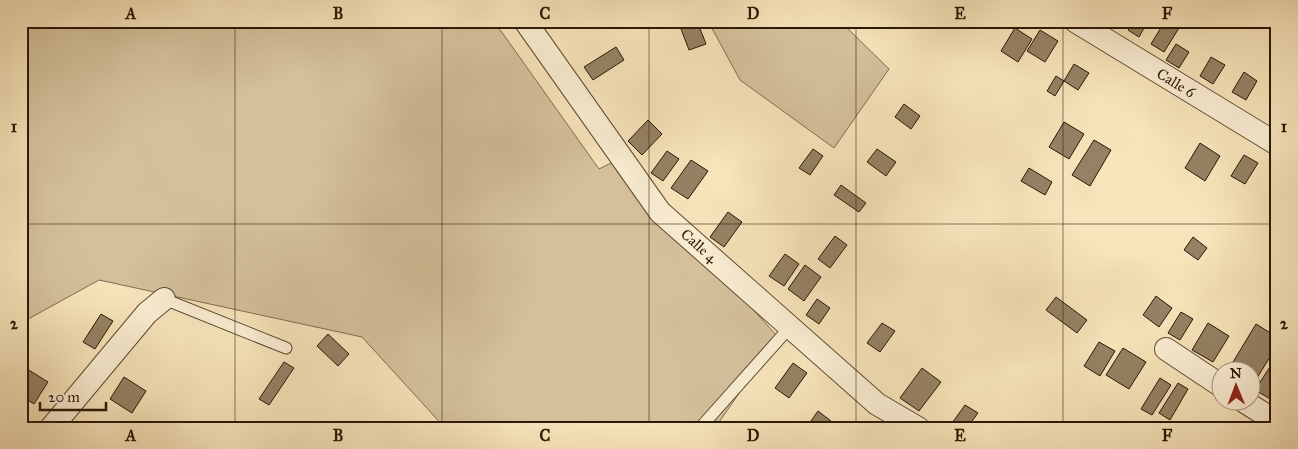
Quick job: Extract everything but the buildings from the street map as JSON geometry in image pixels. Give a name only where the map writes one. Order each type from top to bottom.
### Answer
[{"type":"street","name":"Calle 4","points":[[525,21],[660,212],[877,404],[918,428]]},
{"type":"street","name":"Calle 6","points":[[1075,21],[1277,144]]},
{"type":"street","points":[[51,428],[147,314],[164,299]]},
{"type":"street","points":[[1166,349],[1210,378]]},
{"type":"street","points":[[1260,411],[1277,422]]},
{"type":"lane","points":[[164,299],[286,348]]},
{"type":"lane","points":[[700,428],[790,327]]},
{"type":"shaded area","points":[[21,21],[490,21],[501,31],[599,169],[617,160],[778,337],[715,428],[445,428],[362,337],[99,280],[21,323]]},
{"type":"shaded area","points":[[519,21],[564,21],[531,35]]},
{"type":"shaded area","points":[[708,21],[840,21],[889,69],[834,148],[740,80]]}]
